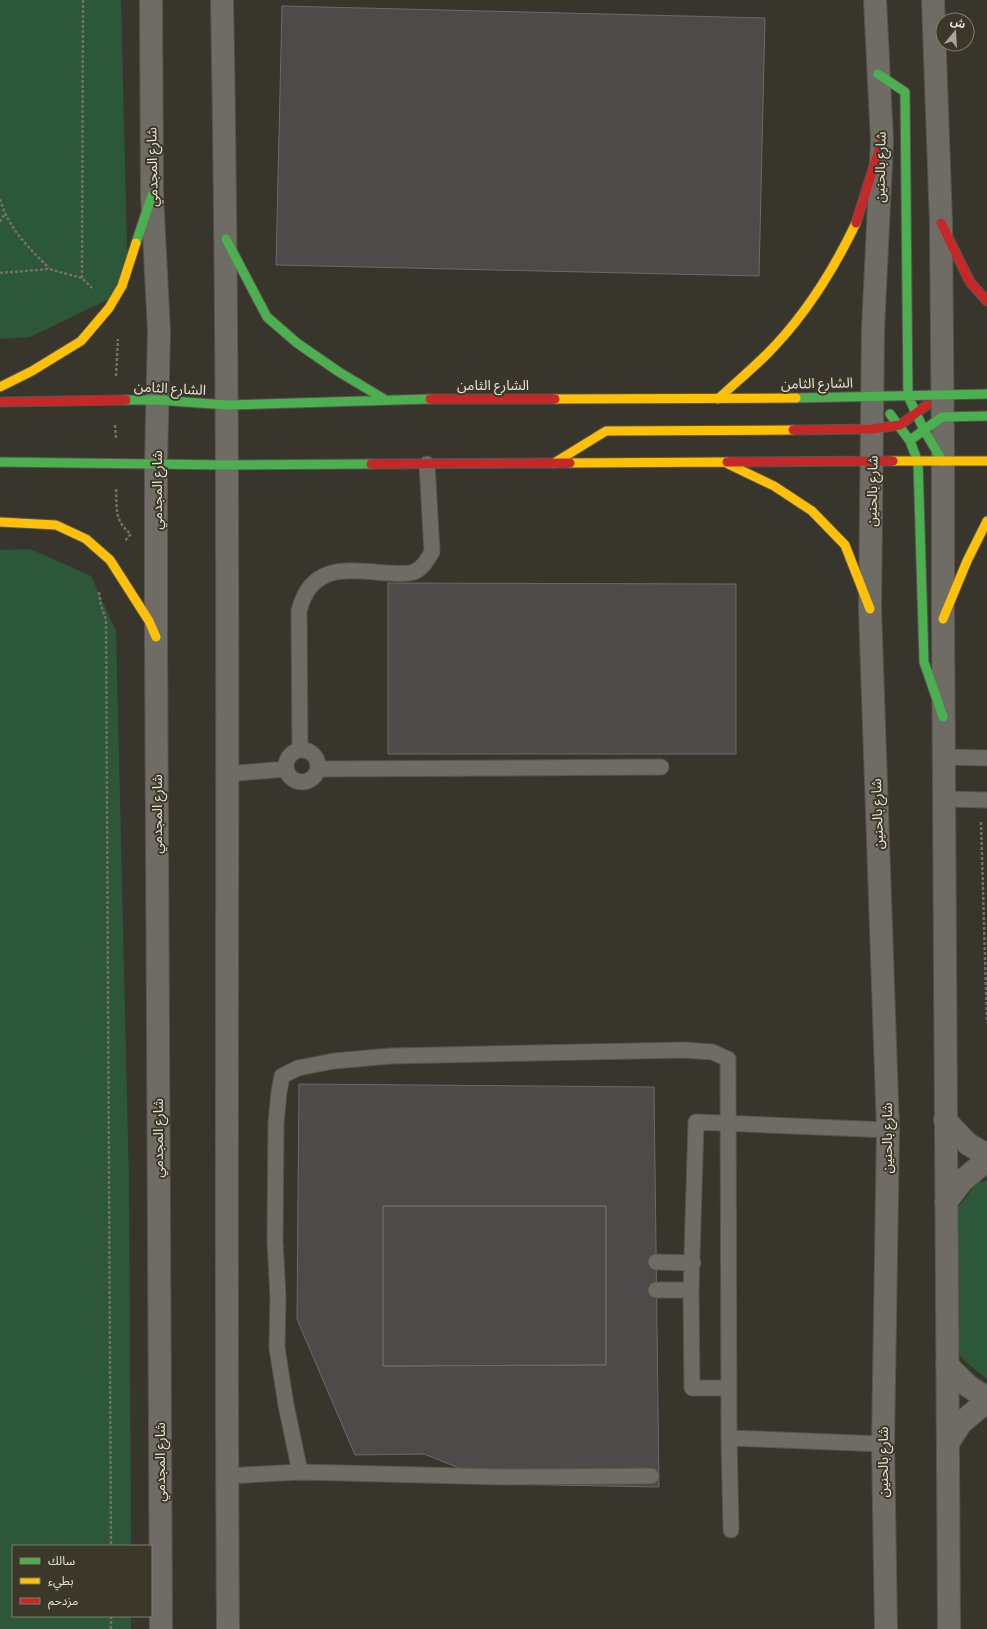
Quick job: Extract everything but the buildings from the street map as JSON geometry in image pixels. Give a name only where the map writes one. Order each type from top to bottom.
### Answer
[{"type":"street","name":"شارع المجدمي","points":[[152,0],[152,195],[159,331],[156,464],[156,637],[161,1629]]},
{"type":"street","points":[[222,0],[228,465],[226,774],[226,1476],[228,1629]]},
{"type":"street","name":"شارع بالحنين","points":[[875,0],[882,141],[873,330],[874,396],[872,429],[870,609],[888,1130],[883,1444],[886,1629]]},
{"type":"street","points":[[933,0],[941,223],[949,1629]]},
{"type":"street","points":[[878,74],[905,92],[908,396],[924,430],[943,462]]},
{"type":"street","points":[[718,399],[768,353],[801,315],[826,280],[856,224],[882,141]]},
{"type":"street","points":[[0,386],[32,371],[80,340],[109,308],[122,286],[152,195]]},
{"type":"street","points":[[941,223],[970,282],[987,301]]},
{"type":"street","points":[[226,239],[267,317],[297,343],[339,372],[384,398]]},
{"type":"street","name":"الشارع الثامن","points":[[0,402],[158,400],[227,405],[384,398],[718,399],[908,396],[942,406],[987,394]]},
{"type":"street","points":[[874,396],[900,425],[918,462],[924,662],[944,717]]},
{"type":"street","points":[[907,442],[924,430],[942,406]]},
{"type":"street","points":[[554,463],[606,431],[872,429],[900,425],[915,413],[942,406],[987,416]]},
{"type":"street","points":[[872,460],[891,450]]},
{"type":"street","points":[[0,462],[228,465],[872,460],[918,462],[987,461]]},
{"type":"street","points":[[723,462],[774,486],[812,511],[845,545],[870,609]]},
{"type":"street","points":[[0,522],[56,525],[86,539],[110,560],[149,621],[156,637]]},
{"type":"street","points":[[943,619],[967,561],[987,522]]},
{"type":"street","points":[[945,1120],[968,1144],[987,1155]]},
{"type":"street","points":[[946,1202],[962,1181],[987,1160]]},
{"type":"street","points":[[947,1365],[968,1386],[987,1398]]},
{"type":"street","points":[[948,1443],[961,1423],[987,1401]]},
{"type":"lane","points":[[300,750],[299,611],[302,600],[307,589],[315,581],[336,571],[414,572],[425,564],[432,552],[427,464]]},
{"type":"lane","points":[[300,750],[306,750],[316,757],[318,769],[315,775],[305,782],[293,779],[286,769],[289,757],[300,750]]},
{"type":"lane","points":[[944,757],[987,758]]},
{"type":"lane","points":[[318,769],[661,767]]},
{"type":"lane","points":[[226,774],[286,769]]},
{"type":"lane","points":[[944,799],[984,800]]},
{"type":"lane","points":[[300,1472],[286,1405],[277,1348],[278,1297],[275,1241],[276,1123],[282,1076],[298,1068],[334,1061],[391,1056],[660,1050],[712,1052],[728,1059],[728,1438],[731,1530]]},
{"type":"lane","points":[[729,1388],[692,1388],[692,1290],[696,1122],[888,1130]]},
{"type":"lane","points":[[656,1262],[693,1263]]},
{"type":"lane","points":[[656,1290],[692,1290]]},
{"type":"lane","points":[[728,1438],[883,1444]]},
{"type":"lane","points":[[226,1476],[300,1472],[504,1477],[651,1476]]},
{"type":"path","points":[[82,278],[83,0]]},
{"type":"path","points":[[0,199],[4,215],[25,244],[49,269]]},
{"type":"path","points":[[0,222],[4,215]]},
{"type":"path","points":[[0,273],[49,269],[82,278],[109,308]]},
{"type":"path","points":[[110,560],[103,572],[99,591],[101,606],[106,619],[111,1545]]},
{"type":"path","points":[[984,800],[987,1023]]},
{"type":"path","points":[[111,1617],[111,1629]]},
{"type":"green space","points":[[0,0],[121,0],[128,290],[30,337],[0,339]]},
{"type":"green space","points":[[30,549],[91,576],[116,631],[129,1183],[131,1545],[12,1545],[12,1617],[131,1617],[131,1629],[0,1629],[0,550]]},
{"type":"green space","points":[[987,1180],[987,1379],[966,1362],[954,1348],[955,1211],[977,1183]]},
{"type":"traffic: fast","points":[[878,74],[905,92],[908,396],[924,430],[943,462]]},
{"type":"traffic: fast","points":[[136,243],[152,195]]},
{"type":"traffic: fast","points":[[226,239],[267,317],[297,343],[339,372],[384,399]]},
{"type":"traffic: fast","points":[[796,398],[987,394]]},
{"type":"traffic: fast","points":[[126,400],[158,400],[227,405],[430,399]]},
{"type":"traffic: fast","points":[[890,414],[910,441],[918,462],[924,662],[943,717]]},
{"type":"traffic: fast","points":[[913,438],[942,417],[987,416]]},
{"type":"traffic: fast","points":[[0,462],[228,465],[371,464]]},
{"type":"traffic: slow","points":[[718,399],[767,354],[806,309],[828,276],[856,223]]},
{"type":"traffic: slow","points":[[0,387],[32,371],[81,341],[109,308],[122,286],[136,243]]},
{"type":"traffic: slow","points":[[555,399],[796,398]]},
{"type":"traffic: slow","points":[[554,463],[606,431],[793,430]]},
{"type":"traffic: slow","points":[[893,461],[987,461]]},
{"type":"traffic: slow","points":[[570,463],[727,462]]},
{"type":"traffic: slow","points":[[728,464],[774,486],[812,511],[845,545],[870,609]]},
{"type":"traffic: slow","points":[[943,619],[967,561],[987,521]]},
{"type":"traffic: slow","points":[[0,522],[56,525],[86,539],[110,560],[149,621],[156,637]]},
{"type":"traffic: jam","points":[[856,223],[882,141]]},
{"type":"traffic: jam","points":[[941,223],[970,282],[987,301]]},
{"type":"traffic: jam","points":[[430,399],[555,399]]},
{"type":"traffic: jam","points":[[0,402],[126,400]]},
{"type":"traffic: jam","points":[[793,430],[872,429],[900,425],[927,405]]},
{"type":"traffic: jam","points":[[727,462],[893,461]]},
{"type":"traffic: jam","points":[[371,464],[570,463]]}]
